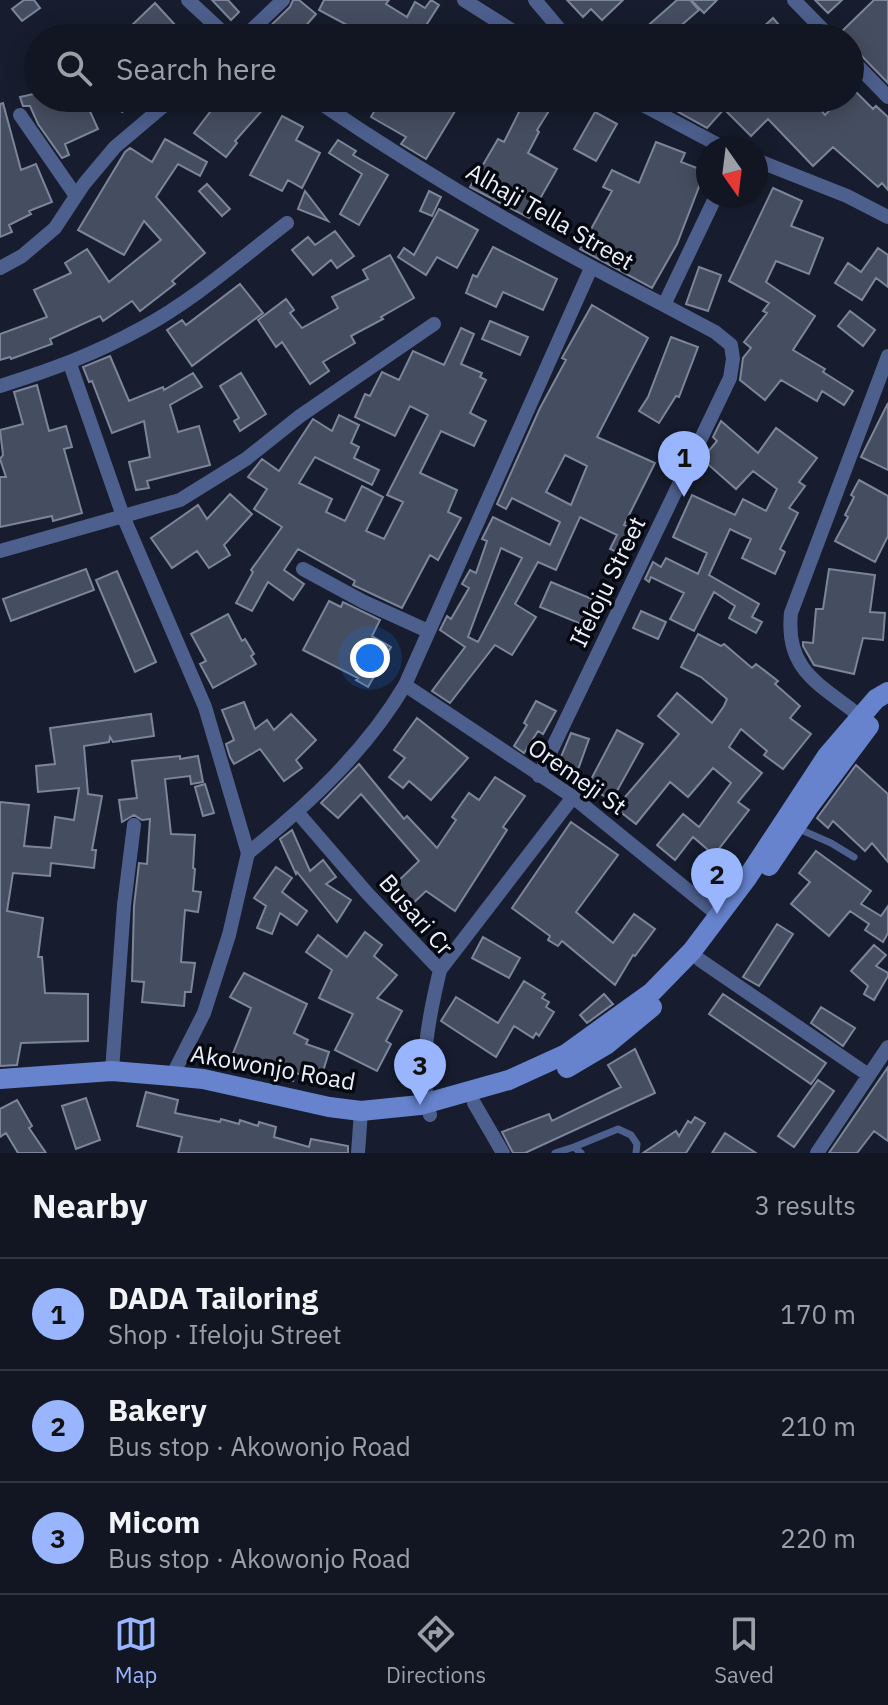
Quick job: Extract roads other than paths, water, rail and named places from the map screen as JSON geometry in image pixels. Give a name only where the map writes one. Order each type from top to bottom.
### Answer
[{"type":"main road","name":"Akowonjo Road","points":[[428,1109],[509,1080],[566,1054],[652,992],[692,951],[747,878],[827,756],[876,699],[888,692]]},
{"type":"main road","name":"Akowonjo Road","points":[[0,1091],[141,1083],[251,1100],[333,1120],[474,1103],[568,1068],[606,1045],[658,1002],[700,960],[868,728],[888,707]]},
{"type":"main road","name":"Akowonjo Road","points":[[0,1079],[112,1071],[203,1079],[361,1116]]},
{"type":"street","points":[[188,0],[214,24]]},
{"type":"street","points":[[258,24],[283,0]]},
{"type":"street","points":[[464,0],[502,24]]},
{"type":"street","points":[[535,0],[555,24]]},
{"type":"street","points":[[794,0],[817,24]]},
{"type":"street","points":[[864,72],[888,97]]},
{"type":"street","points":[[0,268],[22,256],[55,228],[115,147],[156,112]]},
{"type":"street","name":"Alhaji Tella Street","points":[[333,112],[591,268],[664,305]]},
{"type":"street","points":[[656,112],[701,136]]},
{"type":"street","points":[[20,115],[76,196]]},
{"type":"street","points":[[768,165],[847,196],[888,217]]},
{"type":"street","points":[[664,305],[710,208]]},
{"type":"street","points":[[0,386],[70,364],[144,328],[287,223]]},
{"type":"street","points":[[248,853],[298,813],[363,743],[405,685],[591,268]]},
{"type":"street","name":"Ifeloju Street","points":[[539,776],[730,378],[733,359],[731,345],[715,332],[664,305]]},
{"type":"street","points":[[0,551],[180,500],[246,459],[300,416],[434,324]]},
{"type":"street","points":[[860,716],[803,670],[794,655],[789,635],[791,613],[888,356]]},
{"type":"street","points":[[70,364],[123,516],[205,707],[248,853],[229,935],[204,1013],[172,1076]]},
{"type":"street","points":[[303,569],[364,602],[428,631]]},
{"type":"street","name":"Oremeji St","points":[[405,685],[573,797],[717,914]]},
{"type":"street","points":[[440,970],[573,797]]},
{"type":"street","name":"Busari Cr","points":[[298,813],[367,893],[440,970],[430,1009],[425,1075],[428,1109]]},
{"type":"street","points":[[112,1071],[124,905],[134,825]]},
{"type":"street","points":[[700,960],[867,1074]]},
{"type":"street","points":[[817,1153],[867,1074],[888,1047]]},
{"type":"street","points":[[474,1103],[503,1153]]},
{"type":"street","points":[[358,1153],[361,1116]]},
{"type":"lane","points":[[795,827],[854,857]]},
{"type":"lane","points":[[555,1153],[578,1150],[618,1129],[631,1135],[637,1144],[636,1153]]},
{"type":"place","name":"DADA Tailoring","points":[[684,497]]},
{"type":"place","name":"Bakery","points":[[717,914]]},
{"type":"place","name":"Micom","points":[[420,1105]]}]
